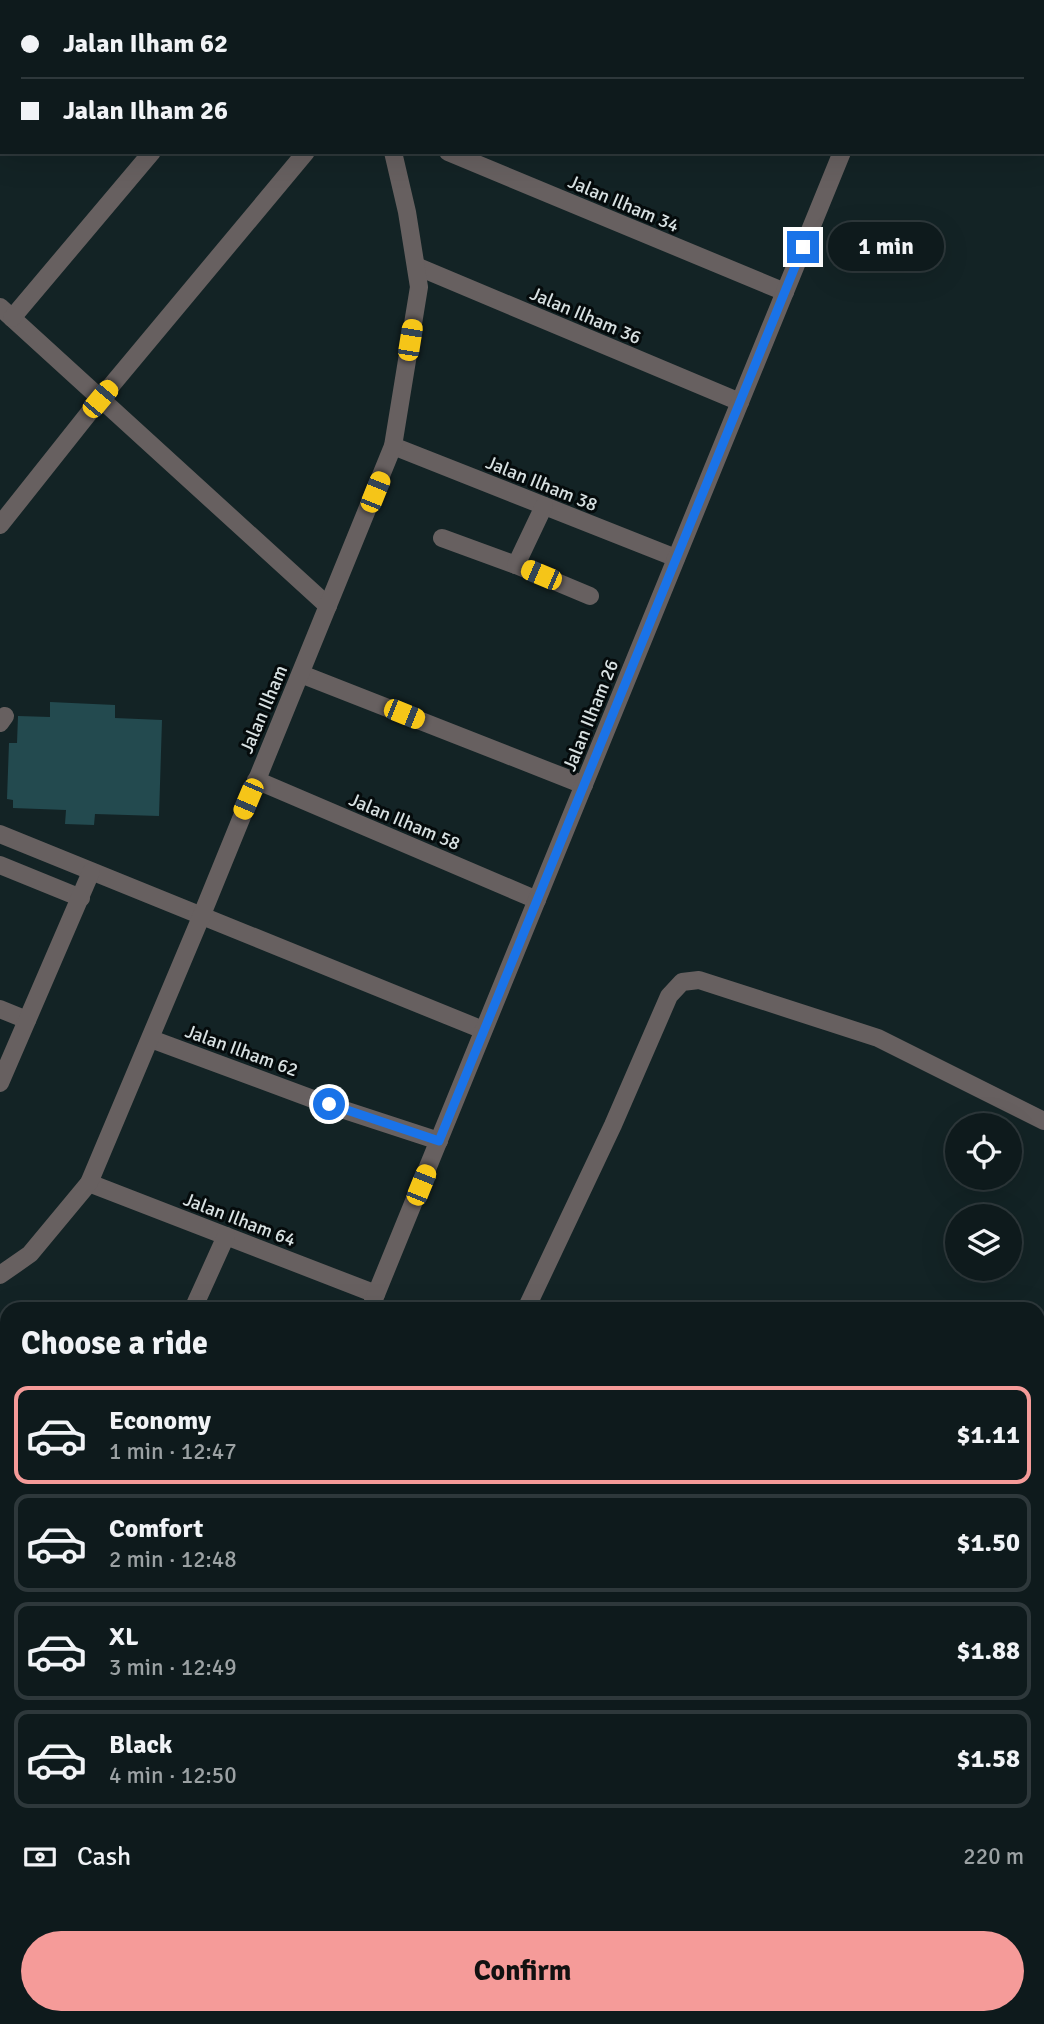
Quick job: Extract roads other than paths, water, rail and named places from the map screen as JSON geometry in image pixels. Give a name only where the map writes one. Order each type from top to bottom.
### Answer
[{"type":"street","points":[[150,154],[6,313],[328,606]]},
{"type":"street","points":[[0,525],[100,399],[304,154]]},
{"type":"street","name":"Jalan Ilham","points":[[0,1275],[30,1254],[89,1183],[201,917],[393,446],[419,287],[407,212],[393,154]]},
{"type":"street","name":"Jalan Ilham 34","points":[[453,154],[785,292]]},
{"type":"street","name":"Jalan Ilham 26","points":[[373,1302],[785,292],[836,154]]},
{"type":"street","name":"Jalan Ilham 36","points":[[416,266],[740,402]]},
{"type":"street","name":"Jalan Ilham 38","points":[[393,446],[676,558]]},
{"type":"street","points":[[516,565],[544,506]]},
{"type":"street","points":[[442,538],[590,596]]},
{"type":"street","points":[[301,674],[584,785]]},
{"type":"street","name":"Jalan Ilham 58","points":[[256,780],[537,900]]},
{"type":"street","points":[[0,834],[483,1030]]},
{"type":"street","points":[[0,865],[81,898]]},
{"type":"street","points":[[0,1083],[92,872]]},
{"type":"street","points":[[529,1302],[613,1125],[668,996],[682,982],[699,980],[878,1038],[1044,1121]]},
{"type":"street","points":[[0,1009],[27,1020]]},
{"type":"street","name":"Jalan Ilham 62","points":[[150,1039],[439,1141]]},
{"type":"street","name":"Jalan Ilham 64","points":[[89,1183],[226,1236],[373,1302]]},
{"type":"street","points":[[196,1302],[226,1236]]}]
